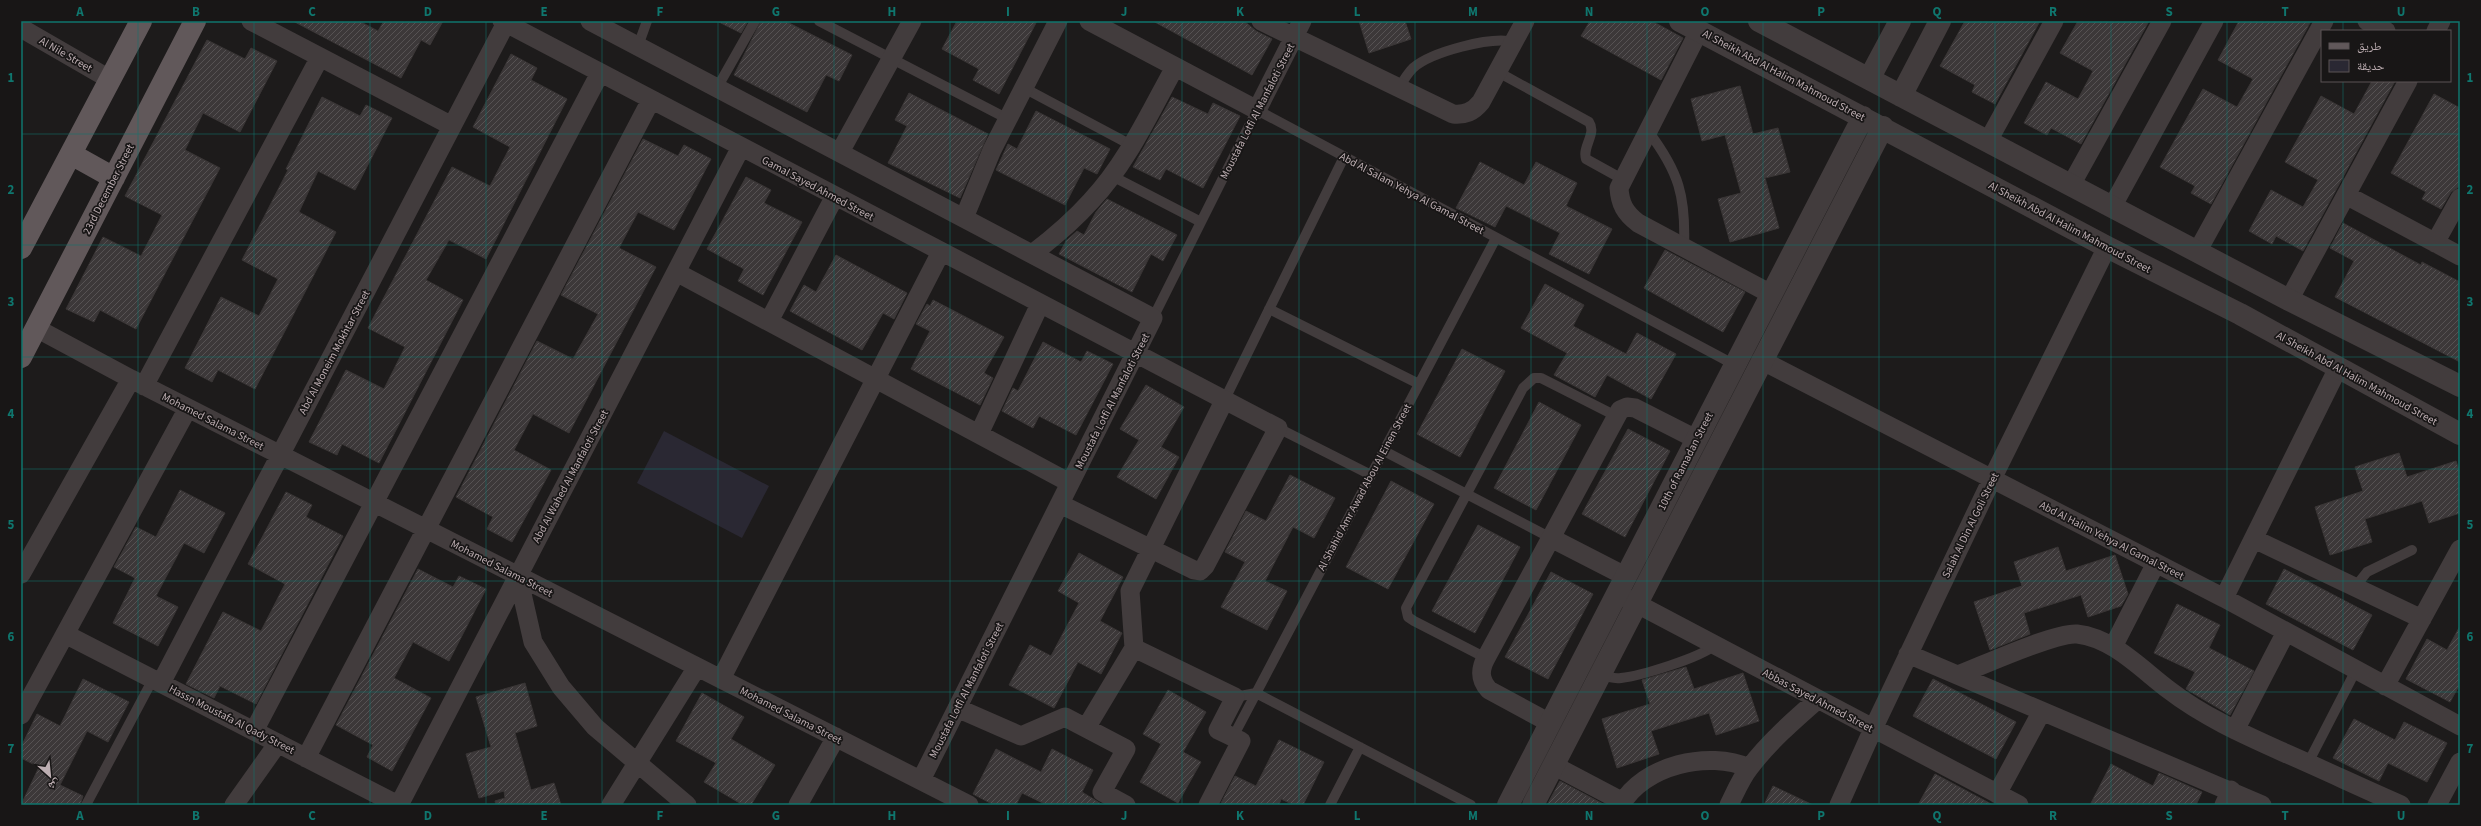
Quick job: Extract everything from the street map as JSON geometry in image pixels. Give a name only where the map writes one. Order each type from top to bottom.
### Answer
[{"type":"main road","points":[[21,248],[141,21]]},
{"type":"main road","name":"23rd December Street","points":[[21,357],[194,21]]},
{"type":"main road","points":[[71,154],[114,178]]},
{"type":"street","points":[[251,21],[452,126]]},
{"type":"street","points":[[590,21],[1153,318]]},
{"type":"street","points":[[840,152],[912,21]]},
{"type":"street","points":[[964,218],[992,150],[1058,21]]},
{"type":"street","name":"Abd Al Salam Yehya Al Gamal Street","points":[[1089,21],[1119,28],[1175,67],[1257,110]]},
{"type":"street","points":[[1261,21],[1298,29],[1398,88],[1453,114],[1461,115],[1476,108],[1498,72],[1525,21]]},
{"type":"street","name":"Al Sheikh Abd Al Halim Mahmoud Street","points":[[1680,21],[1883,127],[2107,247],[2240,314],[2460,434]]},
{"type":"street","points":[[1759,21],[2196,252],[2460,386]]},
{"type":"street","points":[[1869,79],[1900,21]]},
{"type":"street","points":[[1901,96],[1940,21]]},
{"type":"street","points":[[1988,141],[2054,21]]},
{"type":"street","points":[[2071,186],[2162,21]]},
{"type":"street","points":[[2112,207],[2214,21]]},
{"type":"street","points":[[2196,252],[2324,21]]},
{"type":"street","points":[[2367,21],[2384,30]]},
{"type":"street","points":[[2436,30],[2441,21]]},
{"type":"street","name":"Gamal Sayed Ahmed Street","points":[[505,22],[1224,401],[1278,428]]},
{"type":"street","name":"Abd Al Moneim Mokhtar Street","points":[[157,681],[280,455],[505,22]]},
{"type":"street","name":"Al Nile Street","points":[[21,28],[111,80]]},
{"type":"street","name":"Moustafa Lotfi Al Manfaloti Street","points":[[1257,110],[1298,29]]},
{"type":"street","points":[[1699,31],[1619,188],[1620,199],[1630,217],[1684,248],[1771,294]]},
{"type":"street","points":[[21,574],[138,383],[320,56]]},
{"type":"street","points":[[1032,254],[1062,231],[1092,201],[1112,176],[1175,67]]},
{"type":"street","points":[[254,731],[600,73]]},
{"type":"street","points":[[2289,300],[2407,82]]},
{"type":"street","points":[[306,758],[651,100]]},
{"type":"street","name":"10th of Ramadan Street","points":[[1508,805],[1863,117]]},
{"type":"street","name":"10th of Ramadan Street","points":[[1533,805],[1761,360],[1883,127]]},
{"type":"street","name":"Abd Al Wahed Al Manfaloti Street","points":[[399,805],[741,147]]},
{"type":"street","points":[[2346,195],[2460,256]]},
{"type":"street","points":[[769,322],[835,196]]},
{"type":"street","points":[[2435,243],[2460,198]]},
{"type":"street","name":"Salah Al Din Al Goli Street","points":[[1841,804],[1873,729],[1908,654],[1992,479],[2107,247]]},
{"type":"street","points":[[720,679],[941,252]]},
{"type":"street","points":[[676,272],[1070,483]]},
{"type":"street","points":[[2240,314],[2258,284]]},
{"type":"street","points":[[979,434],[1040,304]]},
{"type":"street","name":"Moustafa Lotfi Al Manfaloti Street","points":[[921,780],[1153,318]]},
{"type":"street","name":"Mohamed Salama Street","points":[[36,328],[138,383],[969,805]]},
{"type":"street","name":"Abd Al Halim Yehya Al Gamal Street","points":[[1761,360],[2224,598],[2460,726]]},
{"type":"street","points":[[2224,598],[2338,368]]},
{"type":"street","points":[[1086,728],[1134,648],[1130,591],[1224,401]]},
{"type":"street","points":[[1550,723],[1489,690],[1483,683],[1481,674],[1486,658],[1620,410],[1627,407],[1635,408],[1696,439]]},
{"type":"street","points":[[21,715],[188,408]]},
{"type":"street","points":[[1060,504],[1194,570],[1200,570],[1205,566],[1278,428]]},
{"type":"street","name":"Abbas Sayed Ahmed Street","points":[[1551,538],[1621,585],[1636,603],[1817,700],[2019,805]]},
{"type":"street","points":[[2254,539],[2422,618]]},
{"type":"street","points":[[2385,686],[2460,549]]},
{"type":"street","points":[[2113,647],[2156,563]]},
{"type":"street","points":[[518,576],[533,642],[561,687],[595,727],[687,805]]},
{"type":"street","points":[[2234,730],[2286,632]]},
{"type":"street","name":"Hassn Moustafa Al Qady Street","points":[[65,634],[399,805]]},
{"type":"street","points":[[1958,675],[2055,637],[2075,634],[2095,638],[2113,647],[2175,695],[2234,730],[2401,805]]},
{"type":"street","points":[[1134,648],[1235,697],[1218,730],[1241,741],[1208,805]]},
{"type":"street","points":[[1908,654],[2042,710],[2227,797],[2262,805]]},
{"type":"street","points":[[611,805],[636,761],[697,667]]},
{"type":"street","points":[[1728,805],[1749,768],[1776,736],[1817,700]]},
{"type":"street","points":[[957,708],[1021,736],[1065,717],[1126,750],[1102,792],[1126,805]]},
{"type":"street","points":[[1997,794],[2042,710]]},
{"type":"street","points":[[798,805],[836,737]]},
{"type":"street","points":[[234,805],[278,743]]},
{"type":"street","points":[[1553,765],[1622,804],[1642,781],[1666,767],[1717,760],[1733,762],[1749,768]]},
{"type":"street","points":[[2437,805],[2460,762]]},
{"type":"lane","points":[[638,46],[647,21]]},
{"type":"lane","points":[[717,88],[755,21]]},
{"type":"lane","points":[[819,21],[1008,119]]},
{"type":"lane","points":[[1398,88],[1414,67],[1433,56],[1492,40],[1514,42]]},
{"type":"lane","points":[[1498,72],[1589,122],[1592,129],[1585,152],[1586,159],[1624,180]]},
{"type":"lane","points":[[1024,88],[1131,145]]},
{"type":"lane","name":"Abd Al Salam Yehya Al Gamal Street","points":[[1257,110],[1735,365]]},
{"type":"lane","name":"Moustafa Lotfi Al Manfaloti Street","points":[[1153,318],[1257,110]]},
{"type":"lane","points":[[1648,131],[1667,156],[1680,185],[1686,216],[1684,248]]},
{"type":"lane","points":[[1224,401],[1344,157]]},
{"type":"lane","points":[[1112,176],[1201,222]]},
{"type":"lane","name":"Al Shahid Amr Awad Abou Al Einen Street","points":[[1233,737],[1496,238]]},
{"type":"lane","points":[[1269,309],[1419,384]]},
{"type":"lane","points":[[1486,658],[1414,621],[1406,613],[1406,608],[1527,382],[1541,378],[1616,416]]},
{"type":"lane","points":[[1278,428],[1371,475]]},
{"type":"lane","points":[[1384,451],[1551,538]]},
{"type":"lane","points":[[2355,587],[2367,572],[2412,550]]},
{"type":"lane","points":[[1600,674],[1613,678],[1627,677],[1696,656],[1715,645]]},
{"type":"lane","points":[[2308,763],[2356,670]]},
{"type":"lane","name":"Abd Al Moneim Mokhtar Street","points":[[86,805],[157,681]]},
{"type":"lane","points":[[1235,697],[1256,693],[1471,805]]},
{"type":"lane","points":[[1330,805],[1360,747]]},
{"type":"green space","points":[[664,431],[769,486],[742,538],[637,483]]},
{"type":"building","points":[[293,21],[359,21],[378,31],[384,21],[443,21],[430,45],[421,40],[401,78]]},
{"type":"building","points":[[717,21],[748,21],[741,33]]},
{"type":"building","points":[[761,21],[785,21],[852,55],[839,81],[826,75],[807,112],[734,75]]},
{"type":"building","points":[[957,21],[1037,21],[999,94],[973,80],[979,69],[942,49]]},
{"type":"building","points":[[1153,21],[1244,21],[1256,31],[1272,39],[1252,75]]},
{"type":"building","points":[[1359,21],[1405,21],[1411,39],[1369,53]]},
{"type":"building","points":[[1590,21],[1652,21],[1683,38],[1661,80],[1581,36]]},
{"type":"building","points":[[1965,21],[2040,21],[1995,104],[1972,92],[1975,85],[1940,66]]},
{"type":"building","points":[[2078,21],[2149,21],[2081,144],[2051,128],[2047,135],[2024,123],[2046,82],[2078,99],[2093,71],[2060,53]]},
{"type":"building","points":[[2239,21],[2311,21],[2211,204],[2191,193],[2195,186],[2160,167],[2203,89],[2237,107],[2253,79],[2218,60]]},
{"type":"building","points":[[207,40],[245,59],[251,48],[277,61],[240,132],[203,113],[185,150],[220,168],[136,329],[100,310],[94,322],[66,309],[103,237],[141,256],[162,215],[125,196]]},
{"type":"building","points":[[511,54],[537,68],[531,80],[567,99],[486,259],[449,240],[426,280],[463,300],[379,463],[342,444],[337,455],[309,442],[346,370],[384,389],[405,347],[368,328],[452,167],[490,186],[510,147],[473,127]]},
{"type":"building","points":[[2371,82],[2394,82],[2303,251],[2276,236],[2272,244],[2249,231],[2271,190],[2303,207],[2318,180],[2285,162],[2321,96],[2354,114]]},
{"type":"building","points":[[1740,86],[1753,134],[1778,128],[1790,172],[1765,178],[1779,228],[1730,242],[1718,199],[1741,193],[1725,135],[1702,141],[1691,99]]},
{"type":"building","points":[[909,93],[988,134],[960,198],[888,163],[907,126],[895,120]]},
{"type":"building","points":[[2434,94],[2460,108],[2460,186],[2451,192],[2441,209],[2422,199],[2426,192],[2391,173]]},
{"type":"building","points":[[322,97],[360,116],[366,105],[392,118],[355,190],[318,171],[299,212],[336,232],[255,389],[218,370],[212,382],[185,368],[221,297],[259,316],[278,279],[242,260],[288,170],[286,169]]},
{"type":"building","points":[[1172,97],[1208,114],[1213,103],[1240,116],[1203,188],[1166,169],[1160,180],[1133,167]]},
{"type":"building","points":[[1036,111],[1110,149],[1097,174],[1084,168],[1065,205],[996,170],[1008,144],[1017,149]]},
{"type":"building","points":[[643,139],[678,156],[684,145],[711,159],[674,230],[638,212],[619,248],[656,267],[569,433],[533,414],[514,450],[551,470],[512,542],[487,529],[493,517],[456,497],[537,341],[573,359],[598,314],[561,295]]},
{"type":"building","points":[[1480,162],[1524,185],[1536,162],[1577,183],[1566,206],[1612,229],[1589,274],[1549,254],[1560,233],[1506,206],[1495,227],[1456,208]]},
{"type":"building","points":[[746,177],[771,190],[764,203],[802,222],[763,295],[738,281],[744,269],[707,249]]},
{"type":"building","points":[[1107,199],[1177,235],[1163,261],[1151,254],[1132,292],[1059,254],[1066,241],[1077,231],[1084,235],[1096,212]]},
{"type":"building","points":[[2343,223],[2421,265],[2422,262],[2460,282],[2460,362],[2335,297],[2354,261],[2330,248]]},
{"type":"building","points":[[1665,250],[1745,292],[1723,332],[1644,288]]},
{"type":"building","points":[[836,255],[907,293],[894,319],[883,313],[862,350],[790,311],[804,285],[816,292]]},
{"type":"building","points":[[1545,284],[1584,305],[1573,326],[1626,354],[1637,333],[1676,354],[1651,399],[1607,375],[1595,397],[1554,375],[1567,353],[1521,328]]},
{"type":"building","points":[[933,300],[1004,337],[984,373],[993,378],[980,405],[911,369],[930,331],[916,324],[927,304],[930,306]]},
{"type":"building","points":[[1043,342],[1081,362],[1087,351],[1113,364],[1076,435],[1039,416],[1033,428],[1002,411],[1013,388],[1018,391]]},
{"type":"building","points":[[1462,349],[1505,371],[1460,457],[1417,434]]},
{"type":"building","points":[[1146,385],[1184,407],[1161,447],[1179,457],[1156,499],[1117,477],[1139,440],[1120,429]]},
{"type":"building","points":[[1539,402],[1581,425],[1536,510],[1494,488]]},
{"type":"building","points":[[1628,429],[1670,451],[1625,537],[1582,514]]},
{"type":"building","points":[[2399,453],[2407,477],[2456,461],[2460,472],[2460,513],[2429,523],[2422,501],[2365,519],[2372,542],[2330,555],[2315,507],[2363,491],[2355,467]]},
{"type":"building","points":[[1290,475],[1335,498],[1314,538],[1293,527],[1265,581],[1287,591],[1267,630],[1221,607],[1245,562],[1225,552],[1246,511],[1266,521]]},
{"type":"building","points":[[1391,481],[1434,504],[1388,589],[1346,567]]},
{"type":"building","points":[[180,490],[225,513],[204,553],[184,543],[156,596],[178,607],[158,646],[113,623],[135,578],[114,567],[136,527],[156,537]]},
{"type":"building","points":[[286,492],[312,505],[306,517],[343,536],[256,704],[220,686],[214,698],[186,684],[223,612],[261,631],[285,584],[248,564]]},
{"type":"building","points":[[1478,525],[1520,547],[1475,633],[1432,611]]},
{"type":"building","points":[[2058,547],[2066,571],[2115,555],[2128,594],[2121,606],[2088,617],[2081,595],[2024,613],[2030,634],[1990,650],[1974,602],[2022,586],[2014,562]]},
{"type":"building","points":[[1079,553],[1123,577],[1100,621],[1122,633],[1101,674],[1078,662],[1054,708],[1009,685],[1030,645],[1051,656],[1079,603],[1058,591]]},
{"type":"building","points":[[418,569],[453,587],[459,576],[486,589],[449,661],[413,642],[394,678],[431,698],[392,771],[367,757],[373,745],[336,725]]},
{"type":"building","points":[[2284,569],[2372,615],[2353,650],[2266,604]]},
{"type":"building","points":[[1551,572],[1593,594],[1548,679],[1505,657]]},
{"type":"building","points":[[2177,604],[2220,625],[2209,648],[2254,671],[2230,715],[2186,689],[2195,672],[2154,653]]},
{"type":"building","points":[[2460,626],[2460,684],[2450,702],[2406,679],[2427,639],[2447,650]]},
{"type":"building","points":[[1686,667],[1694,689],[1743,673],[1759,721],[1716,735],[1709,713],[1651,731],[1659,754],[1617,768],[1602,719],[1650,704],[1642,680]]},
{"type":"building","points":[[83,679],[129,702],[108,742],[87,731],[60,785],[83,796],[80,805],[21,805],[39,767],[21,758],[21,747],[37,714],[60,726]]},
{"type":"building","points":[[1933,679],[2016,722],[1996,759],[1913,716]]},
{"type":"building","points":[[525,683],[537,726],[515,733],[531,790],[554,783],[561,805],[496,805],[495,801],[505,798],[504,791],[479,798],[466,754],[491,747],[476,697]]},
{"type":"building","points":[[1168,690],[1206,712],[1183,752],[1201,762],[1178,803],[1140,782],[1161,744],[1143,734]]},
{"type":"building","points":[[702,693],[744,717],[731,739],[775,765],[751,805],[743,805],[704,782],[716,763],[676,741]]},
{"type":"building","points":[[2354,719],[2395,740],[2404,722],[2447,743],[2427,782],[2388,763],[2379,781],[2333,758]]},
{"type":"building","points":[[1279,740],[1324,762],[1303,805],[1294,805],[1281,799],[1279,805],[1220,805],[1235,776],[1256,786]]},
{"type":"building","points":[[996,749],[1041,772],[1052,749],[1093,770],[1082,792],[1103,805],[1047,805],[1022,793],[1016,805],[994,805],[973,794]]},
{"type":"building","points":[[2111,764],[2153,786],[2159,773],[2202,792],[2196,805],[2090,805]]},
{"type":"building","points":[[1935,774],[1993,805],[1918,805]]},
{"type":"building","points":[[1560,781],[1605,805],[1547,805]]},
{"type":"building","points":[[1773,786],[1813,805],[1764,805]]}]
